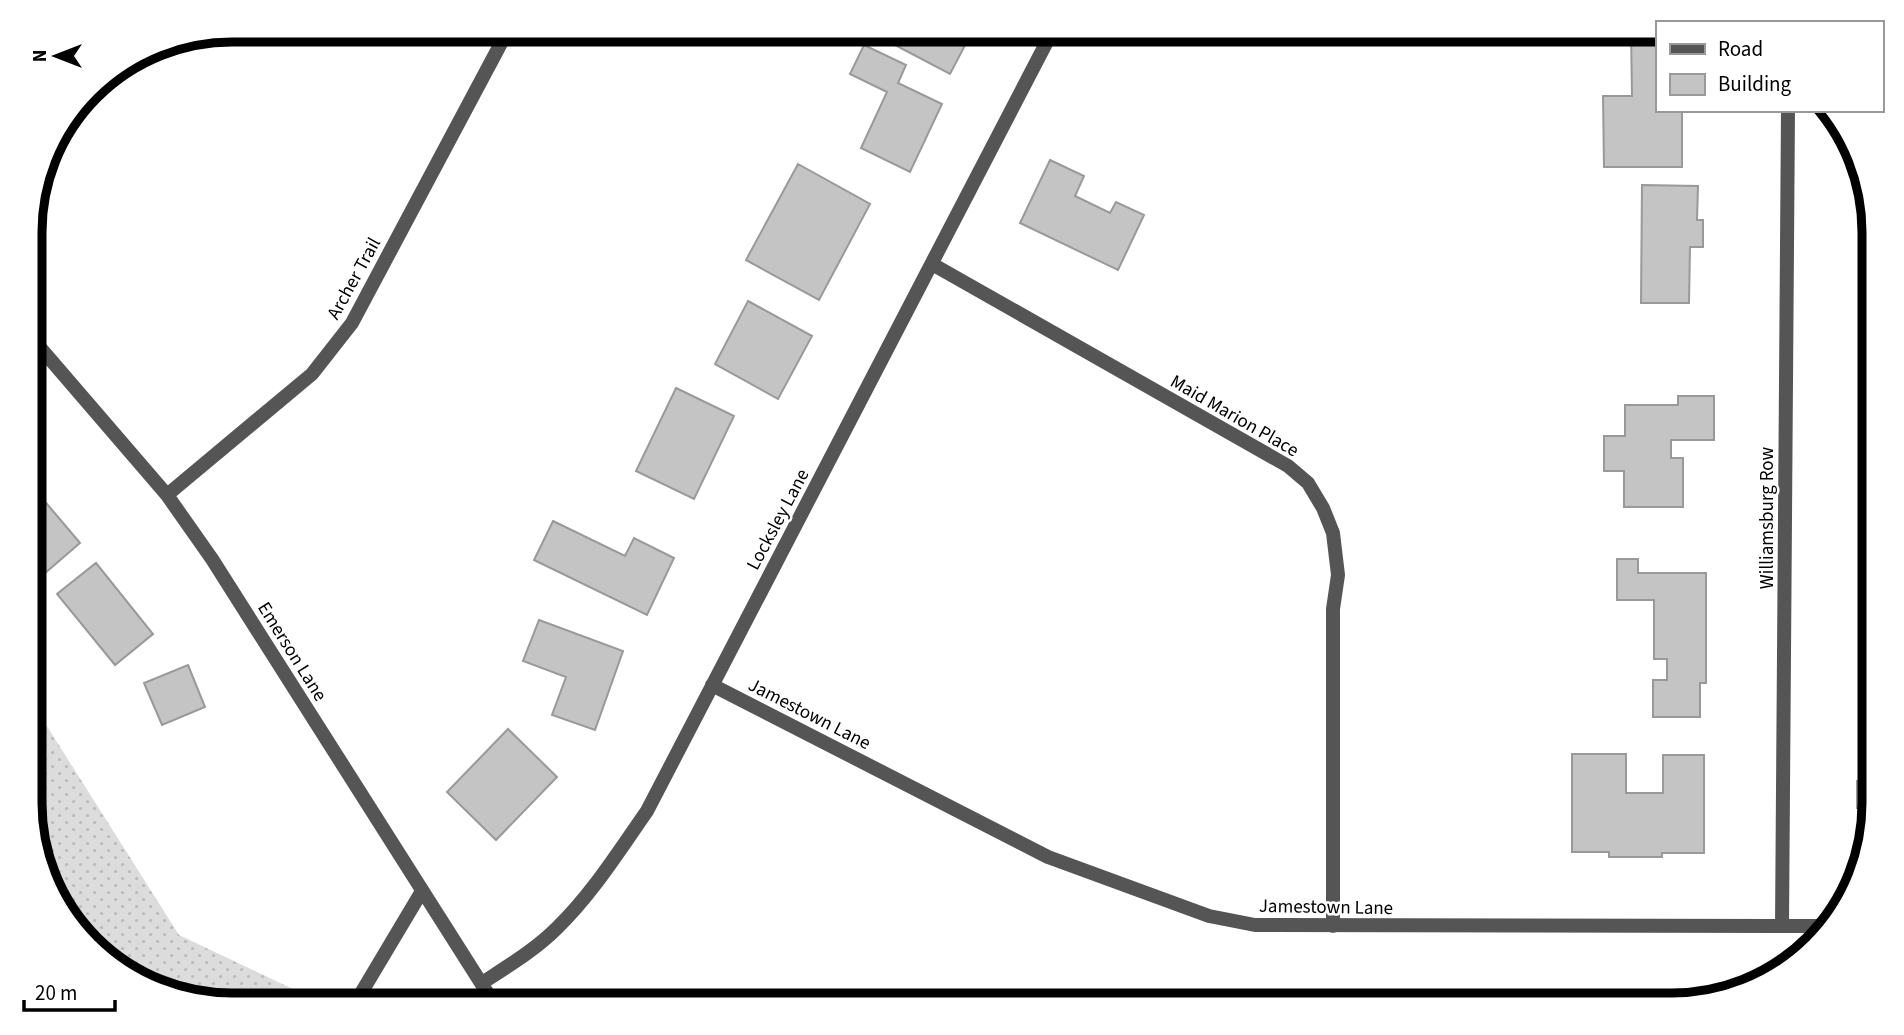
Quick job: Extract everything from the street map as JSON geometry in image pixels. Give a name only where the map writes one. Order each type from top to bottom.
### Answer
[{"type":"street","name":"Archer Trail","points":[[167,495],[312,373],[352,323],[502,42]]},
{"type":"street","name":"Locksley Lane","points":[[482,983],[527,954],[557,929],[598,882],[647,811],[1047,42]]},
{"type":"street","name":"Williamsburg Row","points":[[1783,926],[1788,112]]},
{"type":"street","name":"Maid Marion Place","points":[[932,264],[1288,466],[1308,483],[1323,508],[1333,533],[1338,575],[1333,609],[1333,926]]},
{"type":"street","name":"Emerson Lane","points":[[42,349],[167,495],[212,559],[488,993]]},
{"type":"street","name":"Jamestown Lane","points":[[712,685],[1048,857],[1209,916],[1255,925],[1816,926]]},
{"type":"street","points":[[361,993],[422,891]]},
{"type":"shaded area","points":[[42,718],[179,935],[301,993],[232,993],[171,983],[127,961],[89,928],[62,887],[46,840],[42,803]]},
{"type":"building","points":[[897,42],[967,42],[950,74],[895,45]]},
{"type":"building","points":[[1631,42],[1656,42],[1656,112],[1682,112],[1682,167],[1604,167],[1603,96],[1632,96]]},
{"type":"building","points":[[864,45],[906,65],[898,83],[942,104],[910,172],[861,148],[887,92],[850,74]]},
{"type":"building","points":[[1050,160],[1084,176],[1075,196],[1110,213],[1116,202],[1144,215],[1118,270],[1020,223]]},
{"type":"building","points":[[798,164],[870,204],[819,300],[746,260]]},
{"type":"building","points":[[1642,185],[1698,186],[1697,220],[1703,220],[1703,247],[1690,247],[1689,303],[1641,303]]},
{"type":"building","points":[[748,301],[812,336],[778,399],[715,364]]},
{"type":"building","points":[[1859,363],[1862,363],[1862,397],[1859,397]]},
{"type":"building","points":[[676,388],[734,416],[694,499],[636,471]]},
{"type":"building","points":[[1678,396],[1714,396],[1714,440],[1671,440],[1671,458],[1683,458],[1683,507],[1624,507],[1624,471],[1604,471],[1604,436],[1625,436],[1625,405],[1678,405]]},
{"type":"building","points":[[1860,491],[1862,491],[1862,535],[1859,535]]},
{"type":"building","points":[[42,498],[80,543],[42,576]]},
{"type":"building","points":[[553,521],[625,556],[634,538],[674,558],[647,615],[534,560]]},
{"type":"building","points":[[1617,559],[1638,559],[1638,573],[1706,573],[1706,683],[1700,683],[1700,717],[1653,717],[1653,680],[1667,680],[1667,659],[1654,659],[1654,600],[1617,600]]},
{"type":"building","points":[[96,563],[153,634],[115,665],[57,594]]},
{"type":"building","points":[[539,620],[623,651],[595,730],[552,715],[566,677],[523,661]]},
{"type":"building","points":[[1859,630],[1862,630],[1862,663],[1859,663]]},
{"type":"building","points":[[188,665],[205,707],[162,725],[144,683]]},
{"type":"building","points":[[508,729],[557,777],[496,840],[447,792]]},
{"type":"building","points":[[1572,754],[1626,754],[1626,793],[1663,793],[1663,755],[1704,755],[1704,853],[1662,853],[1662,857],[1609,857],[1609,852],[1572,852]]},
{"type":"building","points":[[1857,781],[1862,781],[1862,808],[1857,808]]}]
